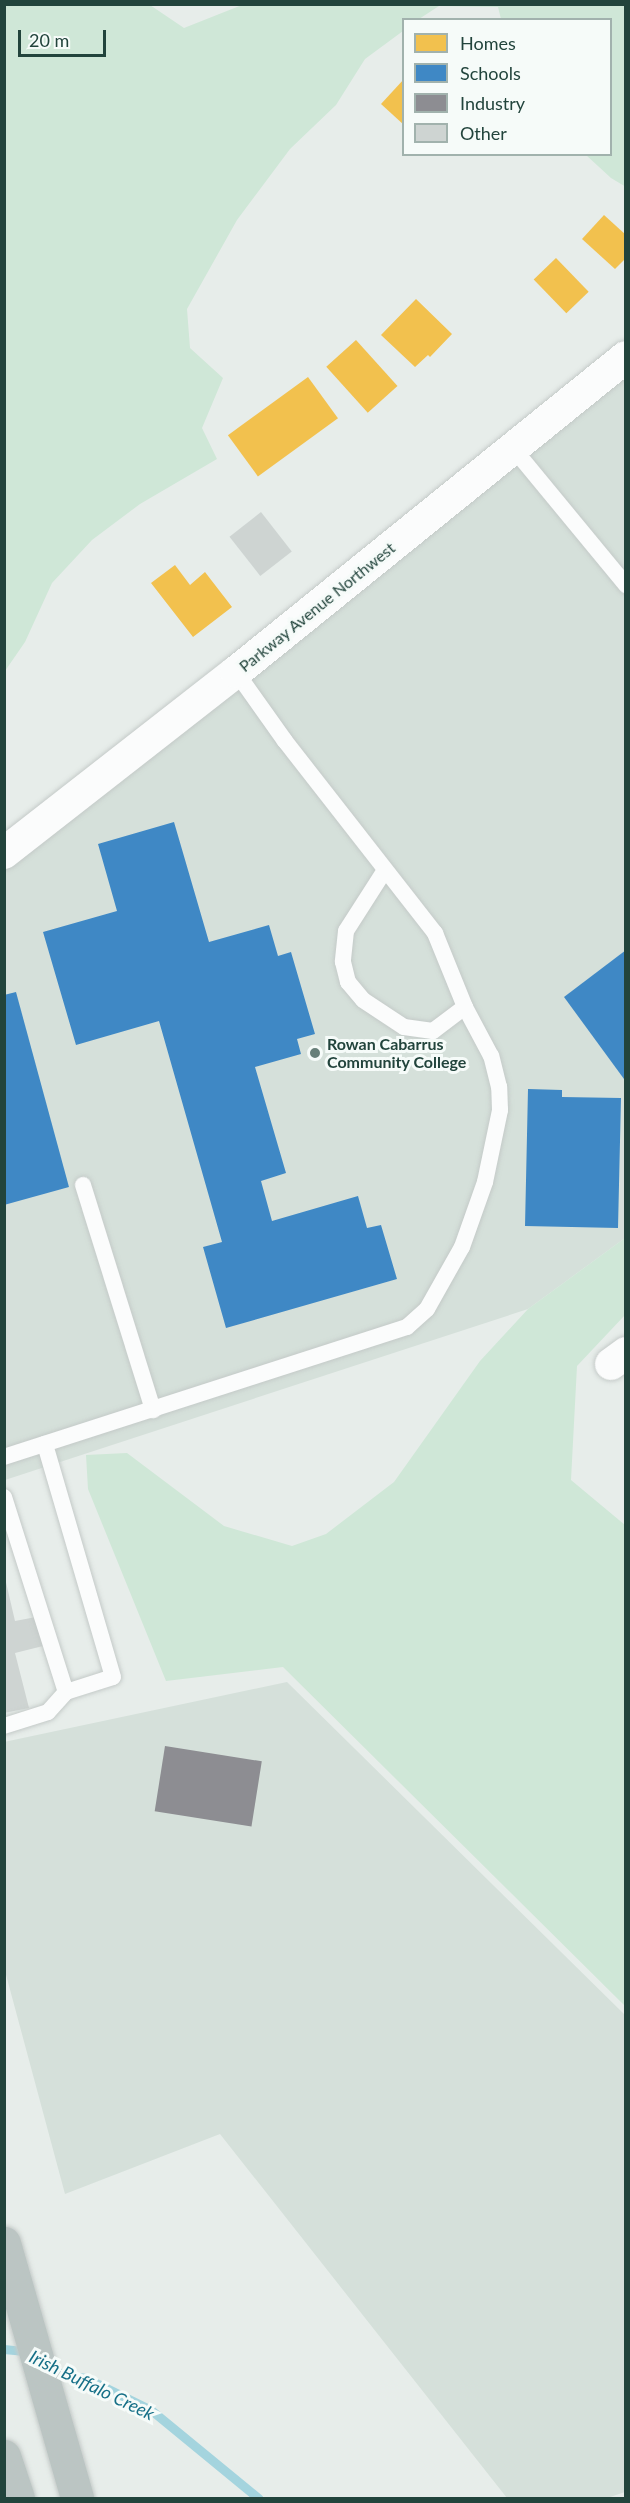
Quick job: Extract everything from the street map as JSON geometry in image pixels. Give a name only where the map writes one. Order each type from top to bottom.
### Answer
[{"type":"highway","points":[[4,2243],[77,2499]]},
{"type":"highway","points":[[4,2456],[18,2499]]},
{"type":"street","name":"Parkway Avenue Northwest","points":[[4,853],[236,672],[626,357]]},
{"type":"lane","points":[[513,448],[626,585]]},
{"type":"lane","points":[[4,1457],[407,1327],[427,1309],[462,1247],[485,1182],[500,1110],[499,1087],[491,1056],[465,1007],[435,933],[285,741],[236,672]]},
{"type":"lane","points":[[385,870],[346,931],[343,962],[348,982],[363,999],[404,1027],[433,1031],[465,1007]]},
{"type":"lane","points":[[83,1185],[153,1410]]},
{"type":"lane","points":[[4,1726],[48,1712],[66,1692],[113,1677],[45,1444]]},
{"type":"lane","points":[[4,1497],[9,1525],[66,1692]]},
{"type":"shaded area","name":"Rowan Cabarrus Community College","points":[[625,378],[625,1238],[528,1309],[5,1480],[4,868]]},
{"type":"shaded area","points":[[287,1682],[625,2015],[625,2492],[607,2498],[507,2498],[220,2134],[65,2194],[5,1971],[4,1742]]},
{"type":"green space","points":[[5,4],[150,5],[184,28],[242,5],[625,5],[626,187],[611,178],[587,156],[612,156],[612,18],[501,18],[498,7],[439,6],[421,18],[402,18],[402,32],[365,59],[336,105],[290,149],[237,220],[187,309],[190,348],[223,378],[202,428],[217,459],[140,504],[92,540],[52,583],[25,642],[5,671]]},
{"type":"green space","points":[[625,1238],[625,1315],[577,1366],[571,1480],[625,1525],[625,2006],[283,1667],[166,1681],[88,1489],[86,1455],[127,1453],[224,1526],[292,1546],[326,1534],[394,1482],[480,1361],[528,1309]]},
{"type":"building: Homes","points":[[402,81],[402,123],[381,104]]},
{"type":"building: Homes","points":[[604,215],[626,235],[626,258],[615,269],[582,239]]},
{"type":"building: Homes","points":[[556,258],[589,292],[566,313],[534,280]]},
{"type":"building: Homes","points":[[416,299],[452,334],[430,357],[428,355],[415,367],[381,335]]},
{"type":"building: Homes","points":[[356,340],[397,386],[368,413],[326,367]]},
{"type":"building: Homes","points":[[308,377],[338,418],[258,476],[228,435]]},
{"type":"building: Homes","points":[[175,565],[190,585],[205,572],[232,607],[193,637],[151,583]]},
{"type":"building: Schools","points":[[174,822],[209,942],[269,925],[278,956],[291,952],[315,1034],[297,1039],[301,1054],[255,1067],[286,1173],[261,1181],[272,1221],[358,1196],[367,1228],[381,1225],[397,1279],[226,1328],[203,1247],[222,1242],[159,1021],[76,1045],[43,932],[117,911],[98,844]]},
{"type":"building: Schools","points":[[626,950],[626,1078],[624,1079],[564,997]]},
{"type":"building: Schools","points":[[16,992],[69,1187],[4,1205],[4,995]]},
{"type":"building: Schools","points":[[528,1089],[562,1090],[562,1097],[621,1098],[618,1228],[525,1226]]},
{"type":"building: Industry","points":[[165,1746],[262,1761],[251,1827],[155,1811]]},
{"type":"building: Other","points":[[261,512],[292,551],[260,576],[229,537]]},
{"type":"building: Other","points":[[5,1578],[15,1621],[36,1617],[43,1646],[15,1653],[29,1708],[4,1713]]},
{"type":"waterway","name":"Irish Buffalo Creek","points":[[4,2349],[22,2351],[27,2356]]},
{"type":"waterway","name":"Irish Buffalo Creek","points":[[47,2367],[65,2375],[86,2378],[151,2410],[258,2498]]},
{"type":"place","name":"Rowan Cabarrus Community College","points":[[315,1053]]}]
